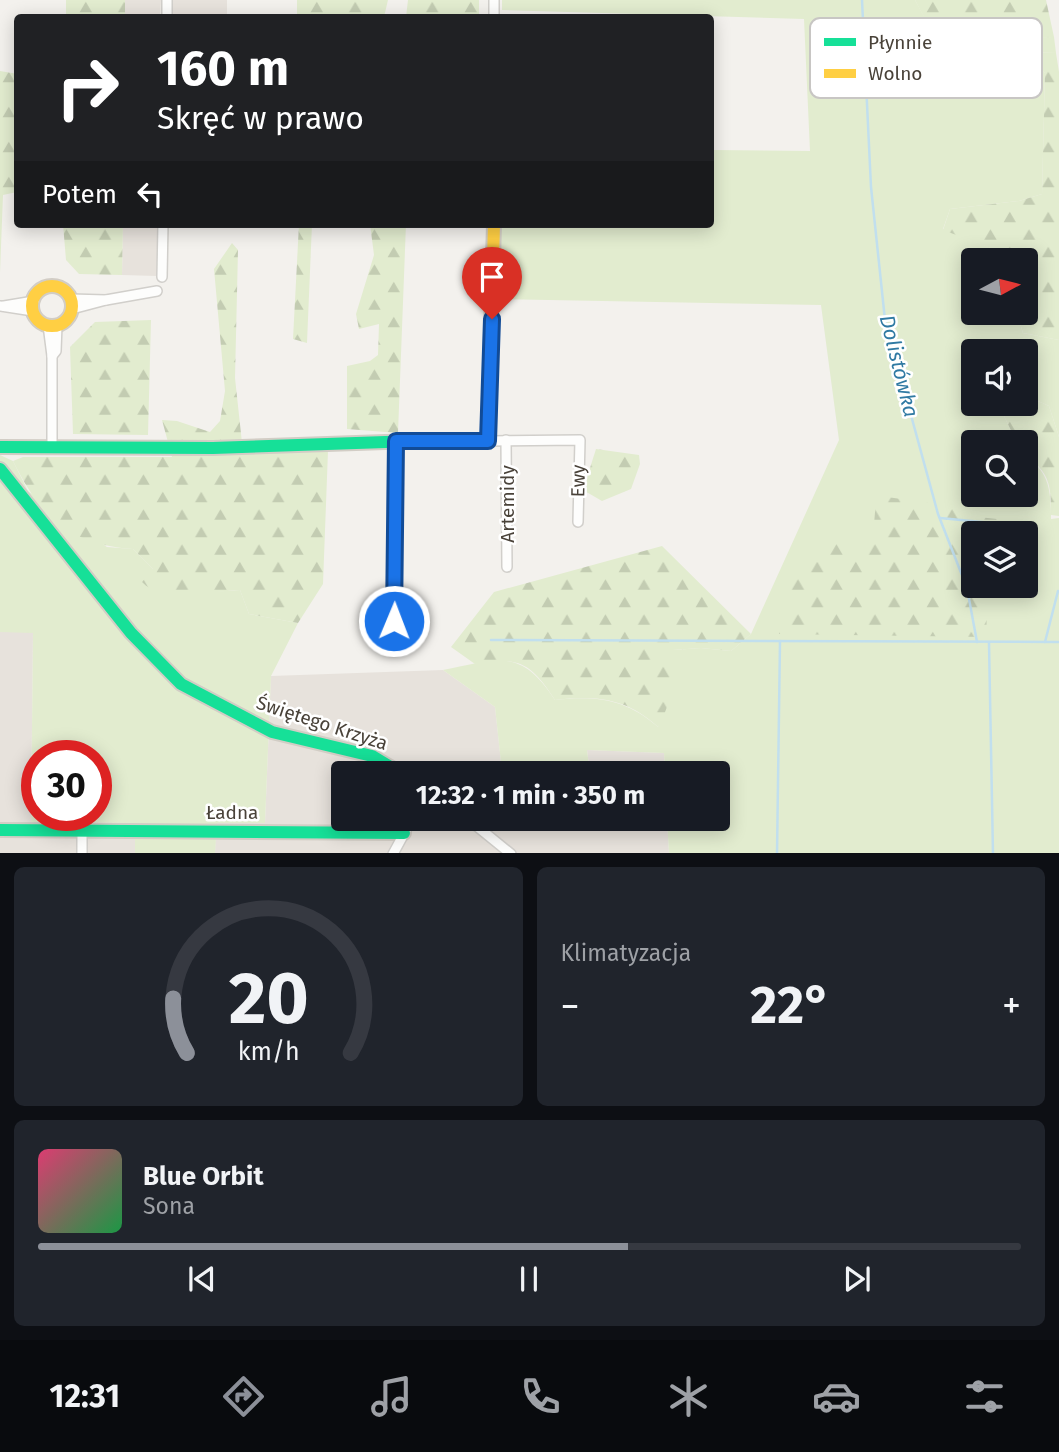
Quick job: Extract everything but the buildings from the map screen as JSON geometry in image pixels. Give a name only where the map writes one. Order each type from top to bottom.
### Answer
[{"type":"street","points":[[162,277],[163,228]]},
{"type":"street","points":[[488,441],[494,228]]},
{"type":"street","points":[[51,286],[63,290],[71,304],[67,319],[53,325],[38,320],[33,306],[39,292],[51,286]]},
{"type":"street","points":[[71,304],[157,291]]},
{"type":"street","points":[[2,306],[33,306]]},
{"type":"street","points":[[52,446],[53,325]]},
{"type":"street","points":[[0,447],[213,448],[506,440]]},
{"type":"street","name":"Ewy","points":[[506,440],[580,440],[578,522]]},
{"type":"street","name":"Artemidy","points":[[506,440],[507,567]]},
{"type":"street","points":[[394,621],[396,441]]},
{"type":"street","name":"Świętego Krzyża","points":[[0,469],[131,633],[181,684],[272,732],[372,756],[380,761]]},
{"type":"street","name":"Ładna","points":[[0,830],[21,830]]},
{"type":"street","points":[[82,831],[82,853]]},
{"type":"street","name":"Ładna","points":[[82,831],[404,833]]},
{"type":"street","points":[[483,831],[511,853]]},
{"type":"street","points":[[393,853],[404,833]]},
{"type":"shaded area","points":[[125,0],[161,0],[160,14],[125,14]]},
{"type":"shaded area","points":[[173,0],[227,0],[227,14],[172,14]]},
{"type":"shaded area","points":[[123,228],[158,228],[157,276],[122,275]]},
{"type":"shaded area","points":[[0,632],[33,632],[32,740],[21,740],[21,831],[112,831],[112,823],[135,823],[135,853],[0,853]]},
{"type":"shaded area","points":[[443,670],[495,707],[501,761],[331,761],[331,831],[668,831],[669,853],[215,853],[216,823],[265,823],[271,676]]},
{"type":"shaded area","points":[[587,750],[664,753],[664,761],[588,761]]},
{"type":"green space","points":[[66,0],[125,0],[125,14],[66,14]]},
{"type":"green space","points":[[297,0],[388,0],[385,14],[297,14]]},
{"type":"green space","points":[[408,0],[479,0],[479,14],[406,14]]},
{"type":"green space","points":[[502,0],[915,0],[925,18],[810,18],[810,98],[1042,98],[1042,70],[1045,73],[1042,194],[1019,201],[950,209],[943,229],[991,248],[961,248],[961,326],[1021,326],[1023,333],[1059,340],[1059,437],[1049,406],[1038,401],[1038,339],[961,339],[961,416],[1004,416],[1011,430],[961,430],[961,507],[1038,507],[1038,467],[1048,484],[1051,519],[1059,518],[1059,853],[669,853],[668,831],[730,831],[730,761],[664,761],[664,753],[587,750],[588,761],[501,761],[495,707],[443,670],[493,661],[519,664],[542,683],[555,700],[584,698],[610,701],[634,710],[658,727],[673,650],[701,648],[731,651],[751,634],[839,440],[821,305],[498,299],[501,228],[714,228],[714,150],[810,151],[804,19],[714,16],[714,14],[502,10]]},
{"type":"green space","points":[[915,0],[1046,0],[1054,37],[1042,37],[1042,18],[925,18]]},
{"type":"green space","points":[[1042,37],[1054,37],[1056,53],[1042,53]]},
{"type":"green space","points":[[1042,53],[1056,53],[1059,72],[1059,340],[1023,333],[1021,326],[1038,326],[1038,248],[991,248],[943,230],[950,209],[1019,201],[1042,194],[1045,73],[1042,71]]},
{"type":"green space","points":[[0,71],[14,73],[14,193],[3,195],[0,273]]},
{"type":"green space","points":[[63,228],[123,228],[122,275],[79,274],[66,260]]},
{"type":"green space","points":[[299,228],[312,228],[307,343],[293,339]]},
{"type":"green space","points":[[371,228],[406,228],[398,433],[347,429],[347,366],[370,361],[378,355],[379,324],[359,329],[356,314],[374,255]]},
{"type":"green space","points":[[232,243],[238,250],[235,378],[243,452],[328,451],[323,584],[298,623],[249,614],[240,590],[188,595],[162,593],[151,589],[142,582],[153,569],[133,549],[91,541],[60,524],[34,497],[13,461],[23,457],[172,457],[162,420],[177,421],[210,432],[220,421],[225,391],[214,269]]},
{"type":"green space","points":[[151,320],[148,435],[73,434],[70,347],[95,322]]},
{"type":"green space","points":[[1038,401],[1049,406],[1059,437],[1059,516],[1051,515],[1050,489],[1045,475],[1038,467],[1038,430],[1011,430],[1004,416],[1038,416]]},
{"type":"green space","points":[[596,449],[639,455],[640,464],[631,489],[602,501],[583,490]]},
{"type":"green space","points":[[0,455],[13,461],[28,491],[107,547],[133,549],[178,594],[240,590],[249,614],[298,623],[271,676],[265,823],[217,823],[215,853],[135,853],[135,823],[112,823],[112,740],[32,740],[33,633],[0,632]]},
{"type":"green space","points":[[887,497],[950,506],[959,515],[1017,521],[961,521],[961,540],[955,540],[961,549],[961,598],[988,598],[986,637],[779,634],[793,573],[810,563],[825,561],[828,544],[869,543],[878,500]]},
{"type":"green space","points":[[662,546],[751,634],[731,651],[701,648],[673,650],[675,670],[672,689],[658,727],[622,704],[584,698],[555,700],[539,678],[523,665],[503,661],[475,664],[451,647],[494,592]]},
{"type":"waterway","name":"Dolistówka","points":[[862,0],[863,18]]},
{"type":"waterway","name":"Dolistówka","points":[[867,98],[871,187],[885,320],[938,514],[967,588],[977,642]]},
{"type":"waterway","points":[[940,518],[971,521]]},
{"type":"waterway","points":[[1045,642],[1058,591]]},
{"type":"waterway","points":[[491,640],[1059,642]]},
{"type":"waterway","points":[[777,853],[780,641]]},
{"type":"waterway","points":[[989,643],[993,853]]},
{"type":"traffic: fast","points":[[0,447],[213,448],[444,440]]},
{"type":"traffic: fast","points":[[0,469],[131,633],[181,684],[272,732],[372,756],[380,761]]},
{"type":"traffic: fast","points":[[0,830],[404,833]]},
{"type":"traffic: slow","points":[[444,440],[488,441],[494,228]]},
{"type":"traffic: slow","points":[[52,286],[66,292],[72,306],[66,320],[52,326],[38,320],[32,306],[38,292],[52,286]]},
{"type":"route","points":[[394,621],[396,441],[488,441],[492,319]]}]
